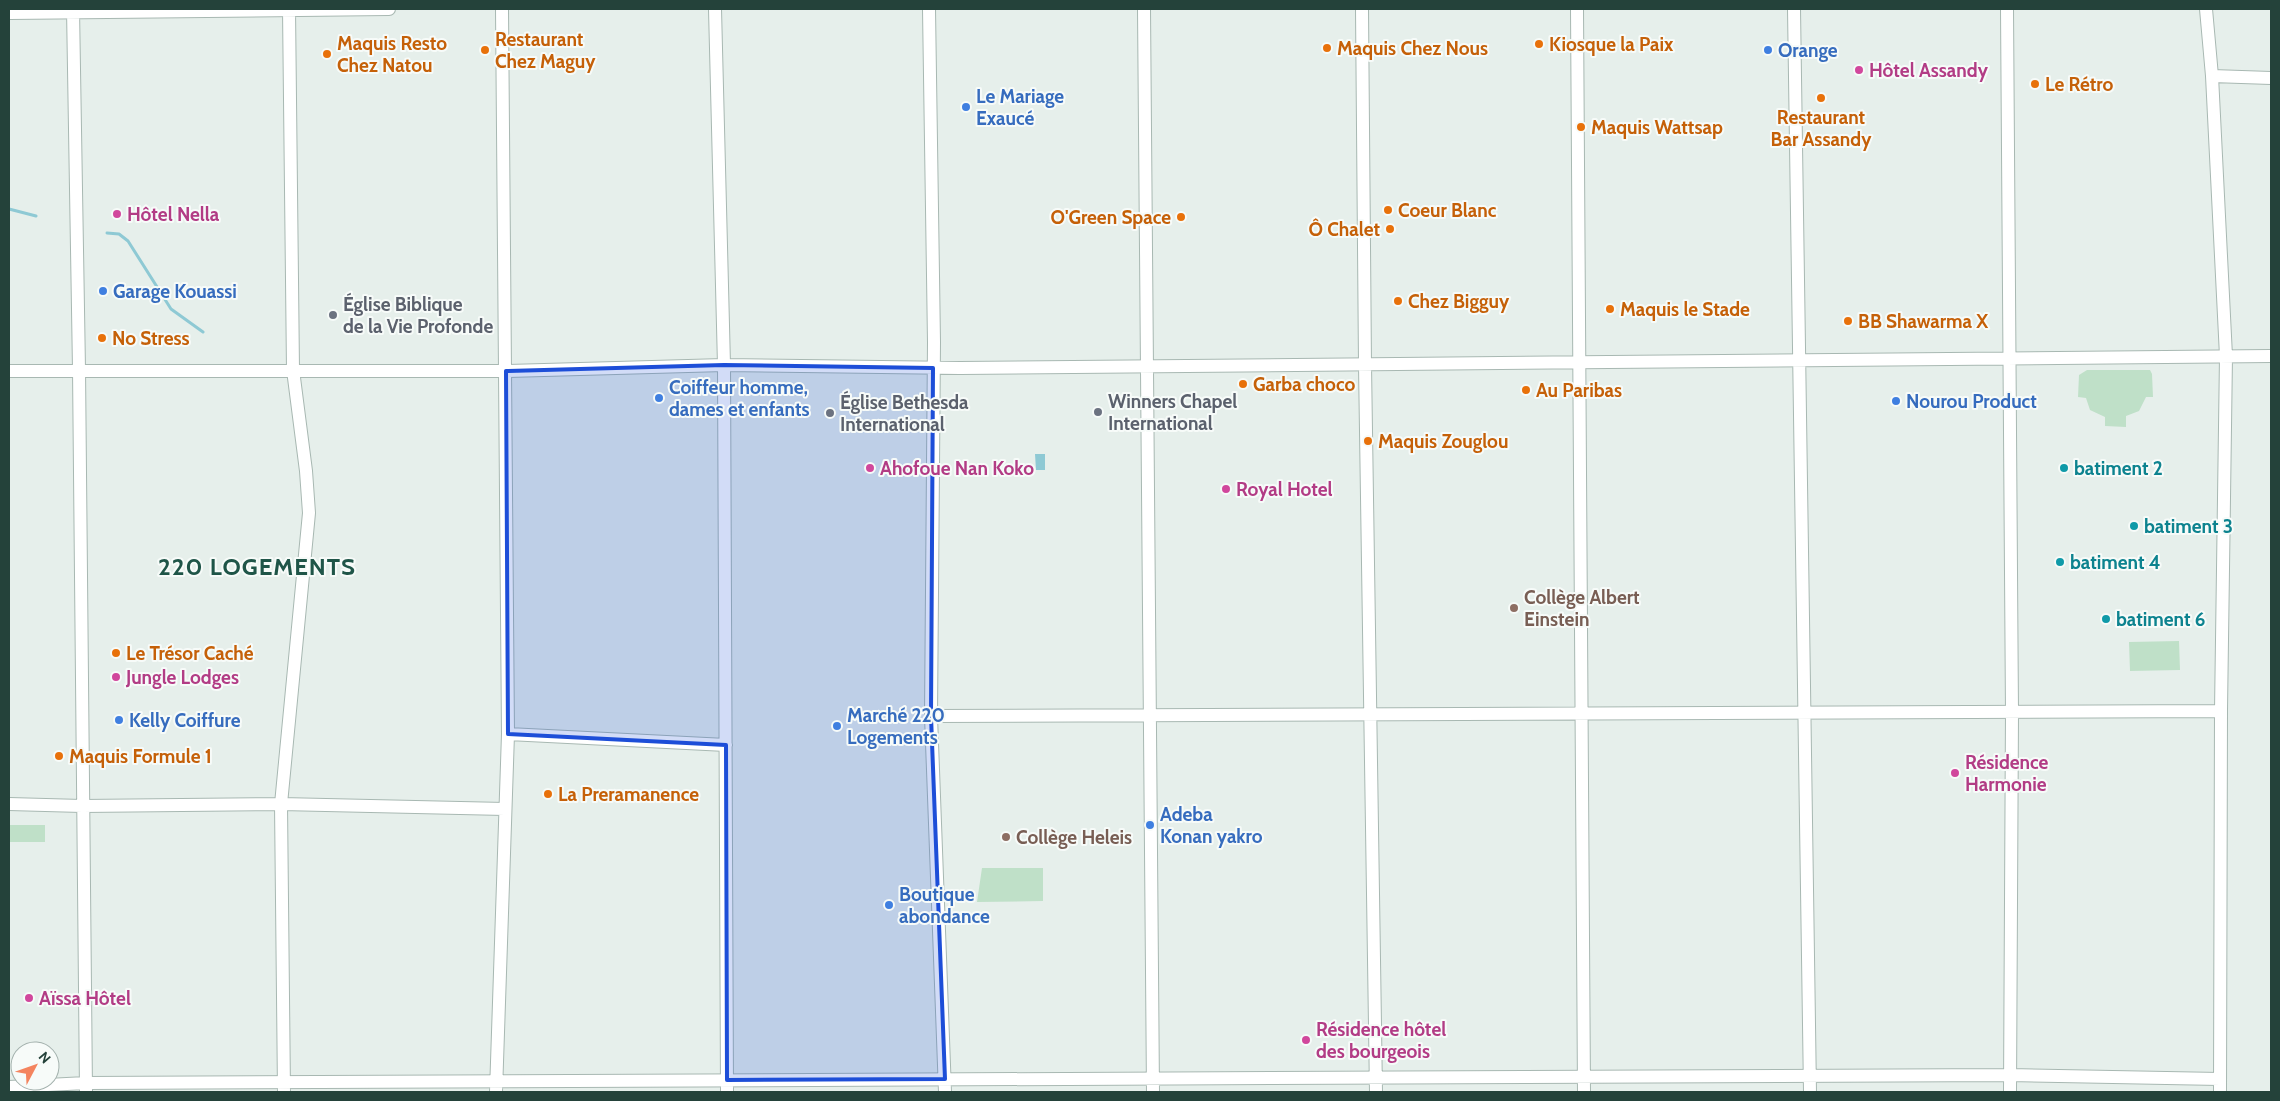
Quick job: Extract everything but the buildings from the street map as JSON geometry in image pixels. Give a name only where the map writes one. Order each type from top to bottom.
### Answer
[{"type":"street","points":[[9,13],[389,9]]},
{"type":"street","points":[[496,1087],[508,734],[502,9]]},
{"type":"street","points":[[714,9],[724,366],[727,1086]]},
{"type":"street","points":[[929,9],[933,368],[931,716],[945,1086]]},
{"type":"street","points":[[1144,9],[1153,1092]]},
{"type":"street","points":[[1362,9],[1365,365],[1376,1092]]},
{"type":"street","points":[[1577,9],[1584,1092]]},
{"type":"street","points":[[1794,9],[1810,1092]]},
{"type":"street","points":[[2006,9],[2011,359],[2010,1092]]},
{"type":"street","points":[[2206,9],[2212,76],[2226,356],[2221,711],[2220,1092]]},
{"type":"street","points":[[283,1087],[281,804],[309,513],[306,471],[293,370],[289,10]]},
{"type":"street","points":[[73,11],[79,369],[86,1087]]},
{"type":"street","points":[[2212,76],[2271,78]]},
{"type":"street","points":[[9,371],[79,369],[506,371],[724,366],[933,368],[1147,367],[1579,361],[2271,356]]},
{"type":"street","points":[[931,716],[1150,717],[2221,711]]},
{"type":"street","points":[[508,734],[726,745]]},
{"type":"street","points":[[9,804],[82,806],[281,804],[505,809]]},
{"type":"street","points":[[9,1087],[945,1086],[1153,1078],[2010,1075],[2220,1079]]},
{"type":"highlighted area","points":[[724,365],[933,368],[931,716],[945,1079],[727,1080],[726,745],[508,734],[506,371]]},
{"type":"green space","points":[[2087,370],[2150,370],[2152,374],[2153,397],[2146,397],[2139,411],[2126,416],[2126,427],[2105,426],[2105,417],[2090,410],[2086,398],[2078,397],[2079,375]]},
{"type":"green space","points":[[2179,641],[2180,670],[2130,671],[2129,642]]},
{"type":"green space","points":[[9,825],[45,825],[45,842],[9,842]]},
{"type":"green space","points":[[982,868],[1043,868],[1043,901],[977,902]]},
{"type":"water","points":[[1035,454],[1045,454],[1045,470],[1036,470]]},
{"type":"waterway","points":[[9,209],[36,216]]},
{"type":"waterway","points":[[107,233],[119,234],[128,241],[171,309],[203,332]]},
{"type":"place","name":"Kiosque la Paix","points":[[1539,44]]},
{"type":"place","name":"Maquis Chez Nous","points":[[1327,48]]},
{"type":"place","name":"Restaurant Chez Maguy","points":[[485,50]]},
{"type":"place","name":"Orange","points":[[1768,50]]},
{"type":"place","name":"Maquis Resto Chez Natou","points":[[327,54]]},
{"type":"place","name":"Hôtel Assandy","points":[[1859,70]]},
{"type":"place","name":"Le Rétro","points":[[2035,84]]},
{"type":"place","name":"Restaurant Bar Assandy","points":[[1821,98]]},
{"type":"place","name":"Le Mariage Exaucé","points":[[966,107]]},
{"type":"place","name":"Maquis Wattsap","points":[[1581,127]]},
{"type":"place","name":"Coeur Blanc","points":[[1388,210]]},
{"type":"place","name":"Hôtel Nella","points":[[117,214]]},
{"type":"place","name":"O'Green Space","points":[[1181,217]]},
{"type":"place","name":"Ô Chalet","points":[[1390,229]]},
{"type":"place","name":"Garage Kouassi","points":[[103,291]]},
{"type":"place","name":"Chez Bigguy","points":[[1398,301]]},
{"type":"place","name":"Maquis le Stade","points":[[1610,309]]},
{"type":"place","name":"Église Biblique de la Vie Profonde","points":[[333,315]]},
{"type":"place","name":"BB Shawarma X","points":[[1848,321]]},
{"type":"place","name":"No Stress","points":[[102,338]]},
{"type":"place","name":"Garba choco","points":[[1243,384]]},
{"type":"place","name":"Au Paribas","points":[[1526,390]]},
{"type":"place","name":"Coiffeur homme, dames et enfants","points":[[659,398]]},
{"type":"place","name":"Nourou Product","points":[[1896,401]]},
{"type":"place","name":"Winners Chapel International","points":[[1098,412]]},
{"type":"place","name":"Église Bethesda International","points":[[830,413]]},
{"type":"place","name":"Maquis Zouglou","points":[[1368,441]]},
{"type":"place","name":"Ahofoue Nan Koko","points":[[870,468]]},
{"type":"place","name":"batiment 2","points":[[2064,468]]},
{"type":"place","name":"Royal Hotel","points":[[1226,489]]},
{"type":"place","name":"batiment 3","points":[[2134,526]]},
{"type":"place","name":"batiment 4","points":[[2060,562]]},
{"type":"place","name":"Collège Albert Einstein","points":[[1514,608]]},
{"type":"place","name":"batiment 6","points":[[2106,619]]},
{"type":"place","name":"Le Trésor Caché","points":[[116,653]]},
{"type":"place","name":"Jungle Lodges","points":[[116,677]]},
{"type":"place","name":"Kelly Coiffure","points":[[119,720]]},
{"type":"place","name":"Marché 220 Logements","points":[[837,726]]},
{"type":"place","name":"Maquis Formule 1","points":[[59,756]]},
{"type":"place","name":"Résidence Harmonie","points":[[1955,773]]},
{"type":"place","name":"La Preramanence","points":[[548,794]]},
{"type":"place","name":"Adeba Konan yakro","points":[[1150,825]]},
{"type":"place","name":"Collège Heleis","points":[[1006,837]]},
{"type":"place","name":"Boutique abondance","points":[[889,905]]},
{"type":"place","name":"Aïssa Hôtel","points":[[29,998]]},
{"type":"place","name":"Résidence hôtel des bourgeois","points":[[1306,1040]]},
{"type":"district","name":"220 LOGEMENTS","points":[[257,567]]}]
